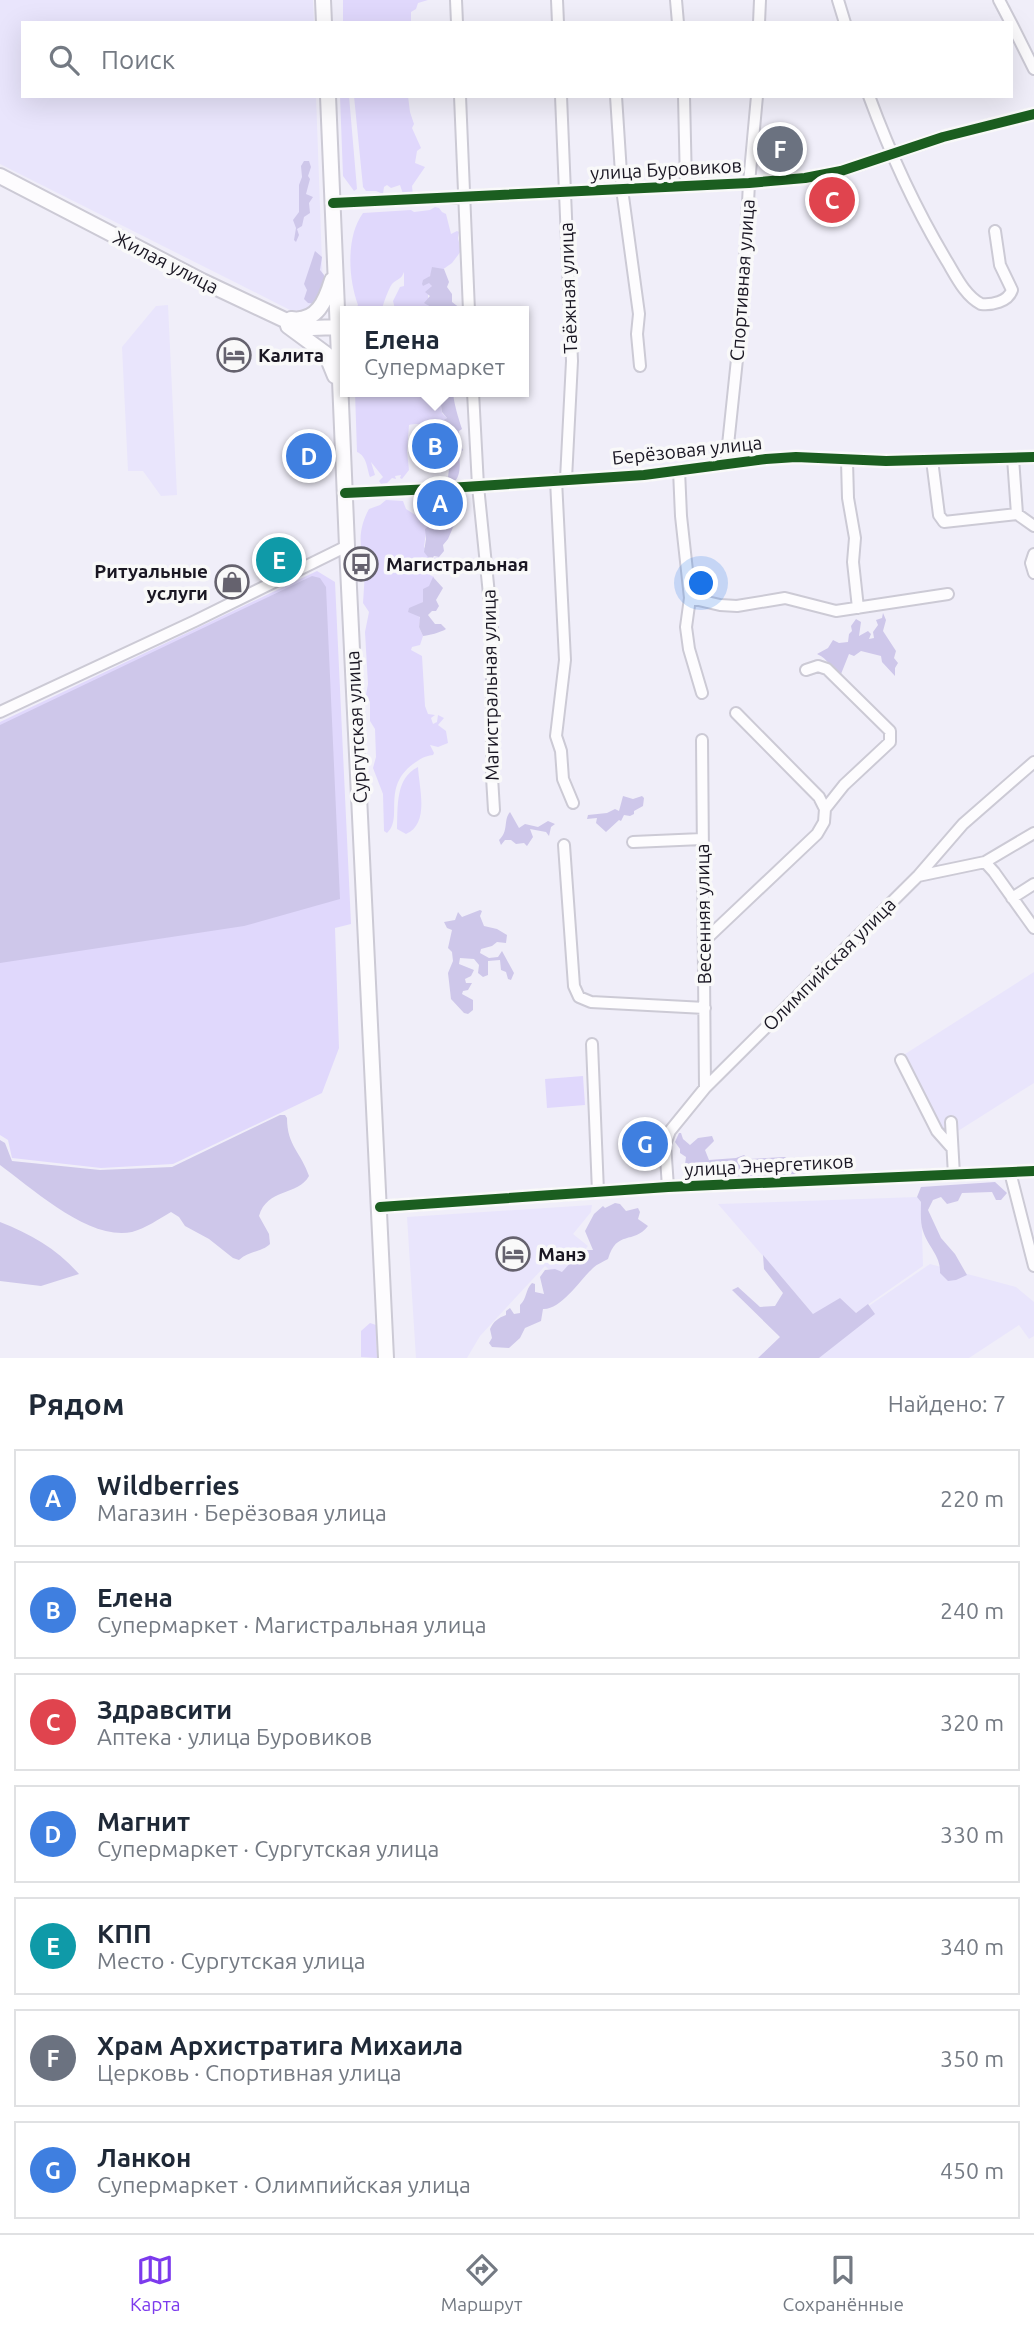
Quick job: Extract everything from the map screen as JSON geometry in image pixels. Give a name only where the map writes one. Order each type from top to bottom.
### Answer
[{"type":"main road","points":[[323,0],[324,21]]},
{"type":"main road","name":"Сургутская улица","points":[[328,98],[340,394]]},
{"type":"main road","name":"Жилая улица","points":[[0,176],[276,316],[312,328],[338,327]]},
{"type":"main road","points":[[276,316],[299,320],[315,314],[326,298],[336,269]]},
{"type":"main road","points":[[276,316],[326,354],[340,394]]},
{"type":"main road","name":"Сургутская улица","points":[[340,397],[386,1358]]},
{"type":"street","points":[[456,0],[457,21]]},
{"type":"street","points":[[557,0],[558,21]]},
{"type":"street","points":[[676,0],[678,21]]},
{"type":"street","points":[[759,21],[760,0]]},
{"type":"street","points":[[838,0],[844,21]]},
{"type":"street","points":[[999,0],[1010,21]]},
{"type":"street","points":[[1013,27],[1034,69]]},
{"type":"street","points":[[460,98],[470,306]]},
{"type":"street","name":"Таёжная улица","points":[[561,98],[572,361],[561,480],[565,660],[556,736],[561,751],[563,779],[573,803]]},
{"type":"street","points":[[616,98],[622,189],[636,278],[640,366]]},
{"type":"street","points":[[684,98],[686,185]]},
{"type":"street","name":"Спортивная улица","points":[[726,464],[743,302],[757,98]]},
{"type":"street","points":[[870,98],[907,191],[953,272],[968,294],[981,304],[1001,301],[1007,298],[1012,290],[1000,265],[995,231]]},
{"type":"street","name":"улица Буровиков","points":[[334,203],[749,183],[821,175],[943,137],[1034,114]]},
{"type":"street","name":"Магистральная улица","points":[[473,397],[478,486],[492,624],[494,810]]},
{"type":"street","name":"Берёзовая улица","points":[[345,493],[644,475],[796,457],[847,461],[1034,457]]},
{"type":"street","points":[[1013,458],[1017,514]]},
{"type":"street","points":[[932,460],[939,515],[944,522],[1017,514],[1034,526]]},
{"type":"street","points":[[847,461],[848,498],[855,538],[853,562],[858,608]]},
{"type":"street","points":[[679,470],[690,598],[686,626],[689,649],[702,693]]},
{"type":"street","points":[[0,712],[347,546]]},
{"type":"street","points":[[1034,554],[1031,563],[1034,573]]},
{"type":"street","points":[[690,598],[737,606],[785,598],[836,611],[948,594]]},
{"type":"street","points":[[806,670],[817,666],[827,669],[890,731],[891,737],[890,743],[845,785],[825,809]]},
{"type":"street","points":[[704,941],[817,834],[824,822],[825,809],[819,797],[736,713]]},
{"type":"street","name":"Весенняя улица","points":[[702,740],[705,1088]]},
{"type":"street","name":"Олимпийская улица","points":[[668,1187],[665,1144],[670,1131],[705,1088],[918,876],[964,824],[1034,762]]},
{"type":"street","points":[[918,876],[985,862],[1034,833]]},
{"type":"street","points":[[632,842],[702,839]]},
{"type":"street","points":[[564,845],[574,986],[579,997],[591,1002],[705,1008]]},
{"type":"street","points":[[985,862],[1034,928]]},
{"type":"street","points":[[1012,898],[1034,884]]},
{"type":"street","points":[[592,1044],[598,1192]]},
{"type":"street","points":[[901,1060],[937,1131],[952,1148]]},
{"type":"street","points":[[951,1122],[954,1175]]},
{"type":"street","name":"улица Энергетиков","points":[[380,1207],[668,1187],[1034,1171]]},
{"type":"street","points":[[1010,1172],[1034,1266]]},
{"type":"shaded area","points":[[0,0],[313,0],[314,21],[21,21],[21,98],[316,98],[323,290],[316,303],[307,311],[294,312],[0,164]]},
{"type":"shaded area","points":[[343,0],[428,0],[418,3],[416,9],[411,12],[411,21],[343,21]]},
{"type":"shaded area","points":[[340,98],[349,98],[357,189],[354,191],[343,176]]},
{"type":"shaded area","points":[[354,98],[408,98],[414,124],[412,128],[421,148],[417,151],[415,163],[425,167],[412,186],[413,196],[403,194],[400,185],[391,188],[387,185],[383,194],[366,191],[363,187]]},
{"type":"shaded area","points":[[304,161],[309,161],[311,167],[306,194],[313,197],[309,203],[310,213],[304,217],[302,226],[297,229],[299,235],[296,242],[293,220],[299,212],[299,185]]},
{"type":"shaded area","points":[[439,208],[446,214],[451,234],[459,232],[461,251],[452,263],[442,270],[436,268],[428,278],[432,286],[428,295],[429,306],[394,306],[393,301],[400,287],[404,286],[404,272],[391,286],[383,306],[357,306],[350,258],[357,222],[363,213]]},
{"type":"shaded area","points":[[315,251],[322,257],[320,270],[325,281],[321,288],[324,290],[316,304],[308,303],[304,299],[307,290],[304,284]]},
{"type":"shaded area","points":[[432,267],[444,269],[452,302],[457,306],[429,306],[424,303],[430,296],[425,292],[432,286],[429,283],[423,286],[422,284],[423,280],[430,276]]},
{"type":"shaded area","points":[[168,305],[177,495],[161,496],[143,471],[128,471],[122,347],[156,306]]},
{"type":"shaded area","points":[[355,397],[440,397],[442,413],[447,418],[431,425],[409,425],[409,470],[402,479],[401,475],[395,476],[396,479],[392,478],[381,484],[379,481],[383,477],[371,462],[375,475],[370,477],[365,460],[357,452]]},
{"type":"shaded area","points":[[440,397],[454,397],[462,429],[459,431],[458,441],[463,450],[459,454],[459,472],[455,481],[448,477],[454,430],[450,426],[435,425],[447,418],[442,412]]},
{"type":"shaded area","points":[[386,500],[403,501],[406,509],[420,518],[445,513],[452,501],[454,511],[452,519],[426,532],[424,547],[433,558],[439,557],[440,560],[438,568],[430,572],[434,577],[423,602],[418,605],[419,627],[423,636],[420,645],[412,647],[411,650],[422,656],[425,706],[428,714],[435,715],[431,718],[433,724],[437,722],[438,715],[444,718],[438,725],[446,731],[448,743],[438,747],[430,745],[433,755],[420,759],[403,773],[395,792],[392,827],[387,833],[384,831],[383,794],[373,768],[376,757],[375,729],[370,721],[370,702],[366,695],[368,684],[365,632],[369,612],[363,603],[366,561],[361,542],[363,522],[369,509]]},
{"type":"shaded area","points":[[452,501],[460,509],[459,521],[443,545],[444,551],[439,557],[434,556],[431,561],[424,552],[425,529],[431,524],[452,519]]},
{"type":"shaded area","points":[[317,571],[335,582],[351,924],[335,928],[339,1048],[322,1093],[173,1164],[101,1168],[12,1158],[8,1140],[0,1135],[0,722]]},
{"type":"shaded area","points":[[312,576],[320,578],[326,587],[340,899],[244,926],[0,963],[0,725]]},
{"type":"shaded area","points":[[433,577],[443,588],[436,600],[439,606],[428,615],[435,624],[441,624],[446,629],[423,636],[419,627],[420,617],[408,612],[409,608],[423,602],[423,589],[429,586]]},
{"type":"shaded area","points":[[883,613],[886,620],[883,631],[896,651],[894,658],[898,663],[895,676],[882,662],[881,656],[861,651],[854,656],[849,654],[841,674],[817,654],[828,648],[833,640],[839,643],[848,642],[851,626],[856,619],[861,622],[859,636],[868,631],[871,634],[869,639],[874,638],[873,632],[878,625],[876,620],[882,618]]},
{"type":"shaded area","points":[[418,767],[421,814],[413,829],[406,834],[397,829],[399,794],[405,778]]},
{"type":"shaded area","points":[[623,796],[633,799],[642,796],[643,806],[630,816],[624,815],[621,821],[606,832],[596,823],[597,818],[587,819],[588,815],[607,813],[615,809],[619,811]]},
{"type":"shaded area","points":[[510,812],[519,828],[525,824],[538,827],[548,821],[555,824],[551,827],[549,836],[546,832],[530,829],[533,837],[527,846],[511,840],[505,840],[501,845],[499,840]]},
{"type":"shaded area","points":[[480,910],[484,926],[507,935],[506,943],[497,942],[481,949],[480,953],[489,958],[498,957],[502,951],[514,973],[511,980],[508,979],[506,972],[501,970],[500,960],[488,961],[488,975],[483,977],[478,973],[479,965],[474,959],[460,958],[459,964],[474,970],[471,976],[465,979],[466,983],[472,983],[462,994],[473,1000],[473,1010],[468,1014],[451,999],[448,973],[453,961],[452,952],[448,948],[452,930],[447,928],[444,922],[455,920],[458,912],[462,917]]},
{"type":"shaded area","points":[[1034,972],[1034,1083],[958,1131],[939,1131],[902,1056]]},
{"type":"shaded area","points":[[583,1076],[585,1105],[547,1108],[545,1079]]},
{"type":"shaded area","points":[[280,1115],[287,1118],[289,1136],[309,1176],[298,1187],[275,1196],[263,1207],[259,1216],[269,1234],[270,1244],[239,1260],[185,1226],[179,1217],[171,1212],[132,1232],[115,1233],[98,1229],[62,1211],[0,1165],[0,1140],[5,1143],[12,1161],[100,1170],[172,1167]]},
{"type":"shaded area","points":[[679,1133],[690,1145],[698,1138],[712,1136],[714,1141],[705,1150],[709,1160],[744,1155],[749,1159],[785,1157],[793,1163],[800,1162],[803,1166],[795,1176],[747,1182],[693,1178],[684,1171],[686,1157],[680,1153],[675,1142]]},
{"type":"shaded area","points":[[995,1182],[1007,1193],[1001,1200],[996,1200],[992,1192],[962,1193],[958,1201],[947,1204],[941,1197],[933,1200],[928,1210],[941,1238],[955,1254],[967,1275],[948,1281],[940,1273],[936,1256],[922,1228],[921,1202],[917,1197],[921,1187]]},
{"type":"shaded area","points":[[917,1197],[921,1202],[923,1266],[856,1313],[814,1315],[718,1204]]},
{"type":"shaded area","points":[[615,1203],[620,1204],[626,1211],[638,1208],[638,1219],[648,1226],[637,1235],[616,1244],[608,1259],[593,1268],[557,1305],[543,1309],[541,1321],[525,1328],[520,1338],[509,1348],[492,1347],[489,1343],[492,1338],[490,1329],[495,1322],[506,1315],[510,1308],[514,1314],[520,1313],[520,1305],[532,1283],[535,1284],[535,1292],[544,1294],[540,1277],[545,1270],[555,1269],[562,1272],[582,1250],[593,1250],[585,1231],[594,1214],[603,1206],[605,1208]]},
{"type":"shaded area","points":[[592,1205],[591,1212],[573,1234],[588,1246],[560,1279],[545,1266],[480,1336],[467,1358],[416,1358],[407,1217]]},
{"type":"shaded area","points":[[0,1222],[43,1243],[79,1274],[41,1286],[0,1281]]},
{"type":"shaded area","points":[[763,1255],[813,1314],[840,1298],[856,1313],[868,1304],[875,1314],[819,1358],[758,1358],[780,1337],[732,1290],[738,1287],[760,1307],[775,1306],[783,1293],[764,1269]]},
{"type":"shaded area","points":[[930,1264],[1016,1287],[1034,1302],[1034,1336],[1029,1339],[1019,1325],[969,1358],[793,1358]]},
{"type":"shaded area","points":[[370,1323],[376,1325],[377,1358],[361,1357],[361,1331]]},
{"type":"cycle path","points":[[333,203],[805,178],[841,171],[943,137],[1034,114]]},
{"type":"cycle path","points":[[345,493],[644,475],[796,457],[886,461],[1034,457]]},
{"type":"cycle path","points":[[380,1207],[668,1187],[1034,1171]]},
{"type":"place","name":"Храм Архистратига Михаила","points":[[780,149]]},
{"type":"place","name":"Здравсити","points":[[832,200]]},
{"type":"place","name":"Калита","points":[[234,355]]},
{"type":"place","name":"Елена","points":[[435,446]]},
{"type":"place","name":"Магнит","points":[[309,456]]},
{"type":"place","name":"Wildberries","points":[[440,503]]},
{"type":"place","name":"КПП","points":[[279,560]]},
{"type":"place","name":"Магистральная","points":[[361,564]]},
{"type":"place","name":"Ритуальные услуги","points":[[232,582]]},
{"type":"place","name":"Ланкон","points":[[645,1144]]},
{"type":"place","name":"Манэ","points":[[513,1254]]}]
